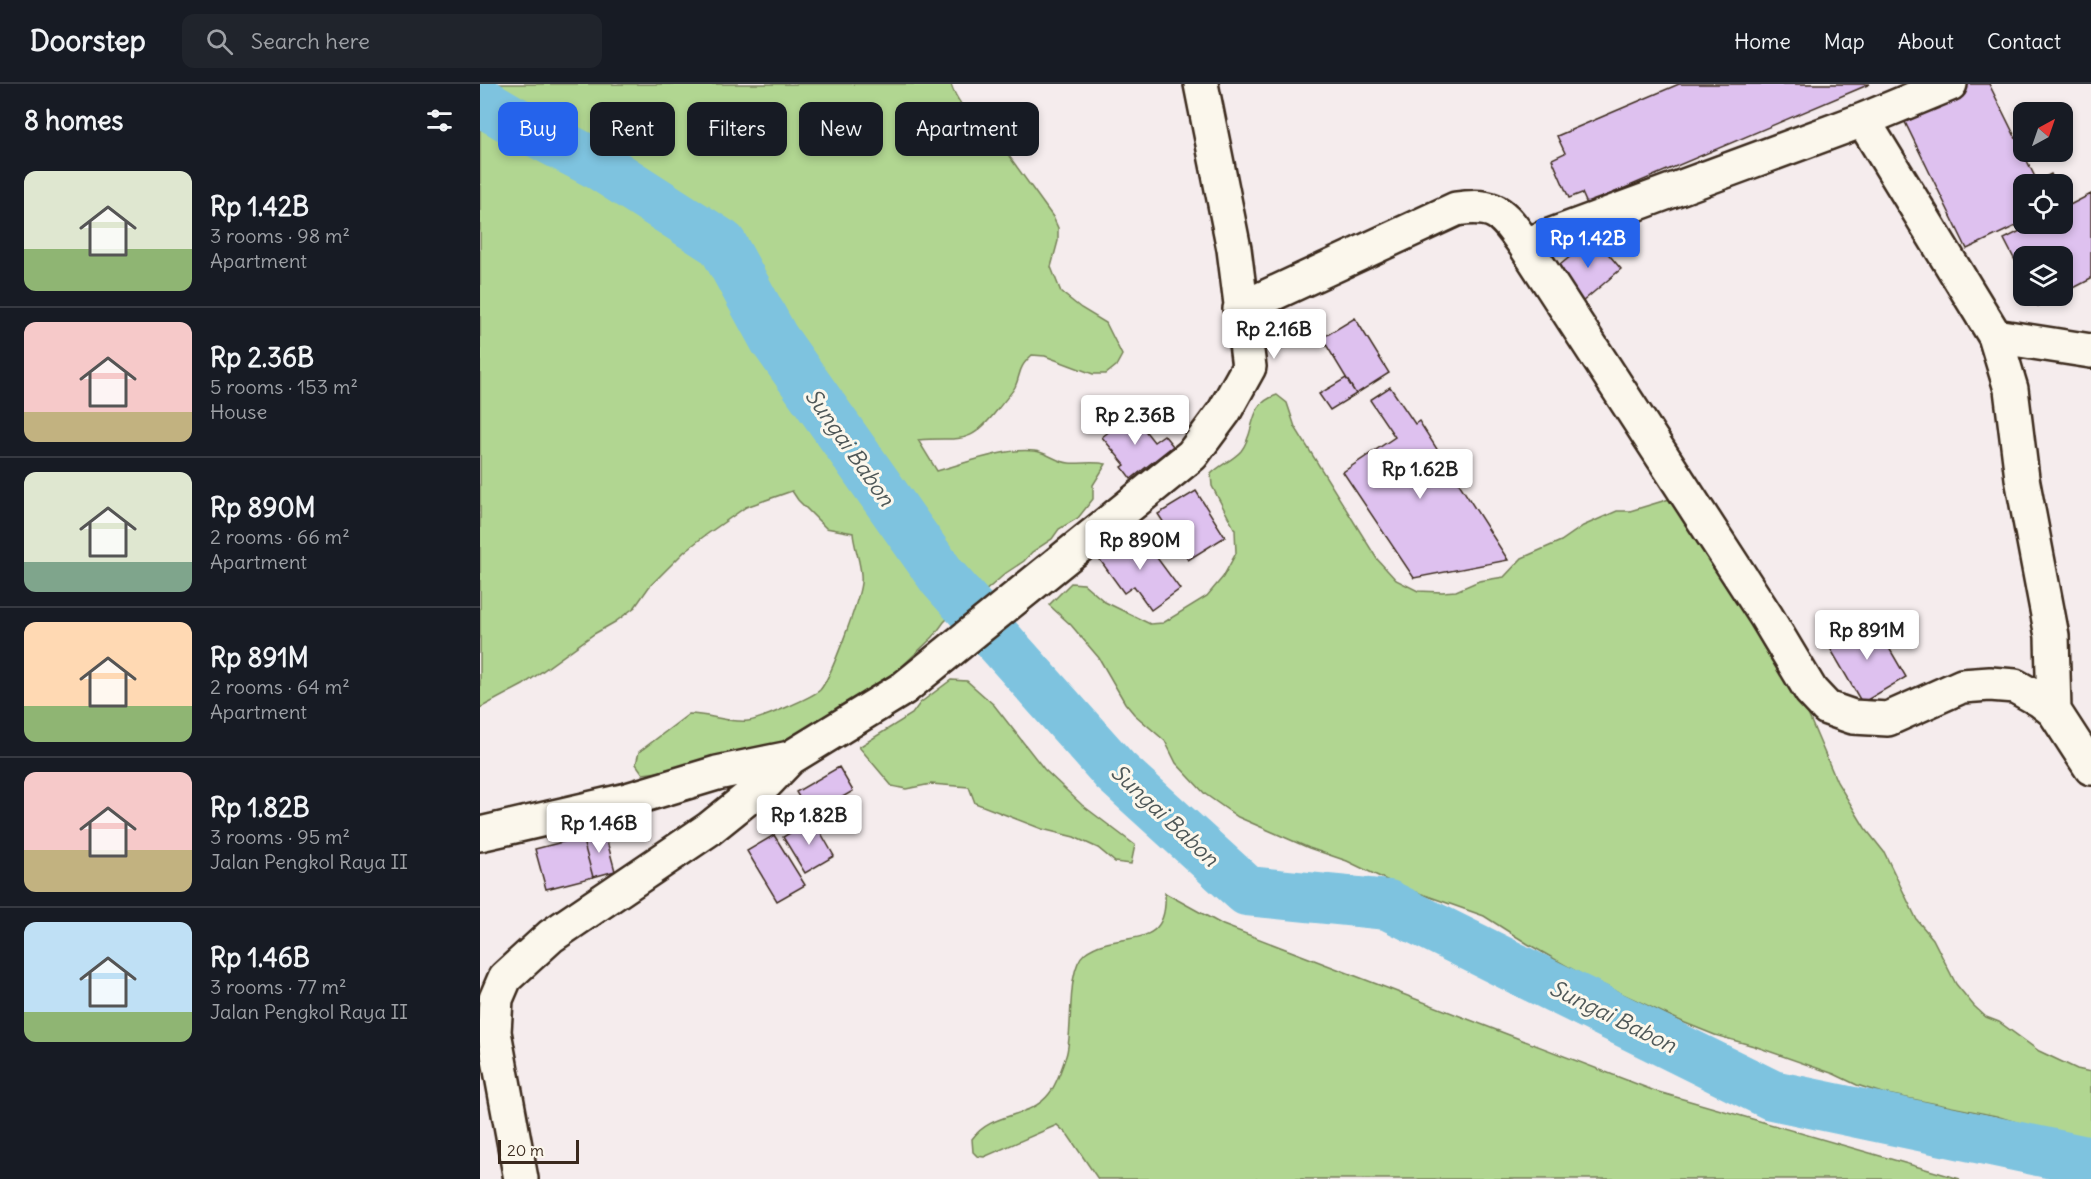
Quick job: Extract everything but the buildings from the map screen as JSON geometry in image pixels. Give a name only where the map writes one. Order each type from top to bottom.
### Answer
[{"type":"street","points":[[521,1179],[494,1032],[495,999],[505,978],[551,936],[709,829],[753,794],[790,758],[904,688],[1192,455],[1224,412],[1249,367],[1234,249],[1201,84]]},
{"type":"street","points":[[1525,245],[1863,120],[1950,84]]},
{"type":"street","points":[[1863,120],[1995,336],[2012,388],[2022,478],[2052,636],[2054,711]]},
{"type":"street","points":[[1240,309],[1456,209],[1478,206],[1497,212],[1508,221],[1525,245],[1766,615],[1811,691],[1827,708],[1853,717],[1888,719],[1962,686],[1990,684],[2015,686],[2054,711],[2091,768]]},
{"type":"street","points":[[1995,336],[2091,351]]},
{"type":"street","points":[[480,834],[627,800],[717,773],[790,758]]},
{"type":"green space","points":[[480,84],[951,84],[960,102],[895,102],[895,156],[1009,156],[1053,217],[1058,228],[1058,241],[1051,267],[1061,292],[1081,308],[1106,323],[1122,355],[1116,366],[1106,374],[1093,374],[1045,356],[1032,355],[1022,367],[1013,390],[979,430],[963,438],[918,440],[937,471],[997,454],[1022,451],[1043,453],[1069,463],[1106,464],[1093,485],[1093,499],[1078,518],[1059,529],[1052,539],[1032,552],[976,599],[958,608],[933,637],[897,671],[836,708],[819,728],[789,749],[704,766],[643,774],[636,764],[639,752],[689,714],[734,721],[754,720],[807,698],[820,690],[825,683],[855,605],[861,583],[861,570],[853,533],[826,528],[792,491],[746,507],[684,552],[649,587],[635,607],[523,685],[480,708]]},
{"type":"green space","points":[[1277,395],[1287,403],[1295,427],[1377,559],[1396,580],[1418,591],[1456,591],[1479,581],[1504,577],[1522,558],[1561,541],[1583,526],[1617,511],[1630,511],[1673,498],[1785,660],[1837,782],[1865,828],[1884,852],[1917,920],[1933,939],[1956,984],[1986,1017],[1999,1022],[2039,1051],[2077,1069],[2091,1072],[2091,1144],[1996,1116],[1882,1093],[1754,1046],[1715,1035],[1586,977],[1484,916],[1399,886],[1347,861],[1309,848],[1238,817],[1205,794],[1176,763],[1165,741],[1125,703],[1099,658],[1071,625],[1049,605],[1071,583],[1084,584],[1105,602],[1150,624],[1163,623],[1207,596],[1223,577],[1236,553],[1235,530],[1212,486],[1211,474],[1241,451],[1256,412],[1267,399]]},
{"type":"green space","points":[[951,680],[967,681],[994,705],[1044,769],[1082,805],[1135,845],[1131,864],[1115,862],[1098,848],[1074,837],[1042,829],[975,803],[969,787],[931,784],[906,789],[892,786],[859,747],[912,714],[920,703]]},
{"type":"green space","points":[[1165,893],[1223,925],[1655,1091],[1960,1179],[1098,1179],[1068,1135],[1057,1125],[984,1157],[977,1156],[973,1152],[972,1139],[980,1130],[1000,1119],[1032,1108],[1049,1094],[1054,1085],[1066,1056],[1072,987],[1079,961],[1085,953],[1098,946],[1150,933],[1159,925],[1164,912]]},
{"type":"waterway","name":"Sungai Babon","points":[[480,101],[602,167],[722,244],[774,339],[943,578],[1115,771],[1247,891],[1388,905],[1772,1095],[2091,1162]]}]
